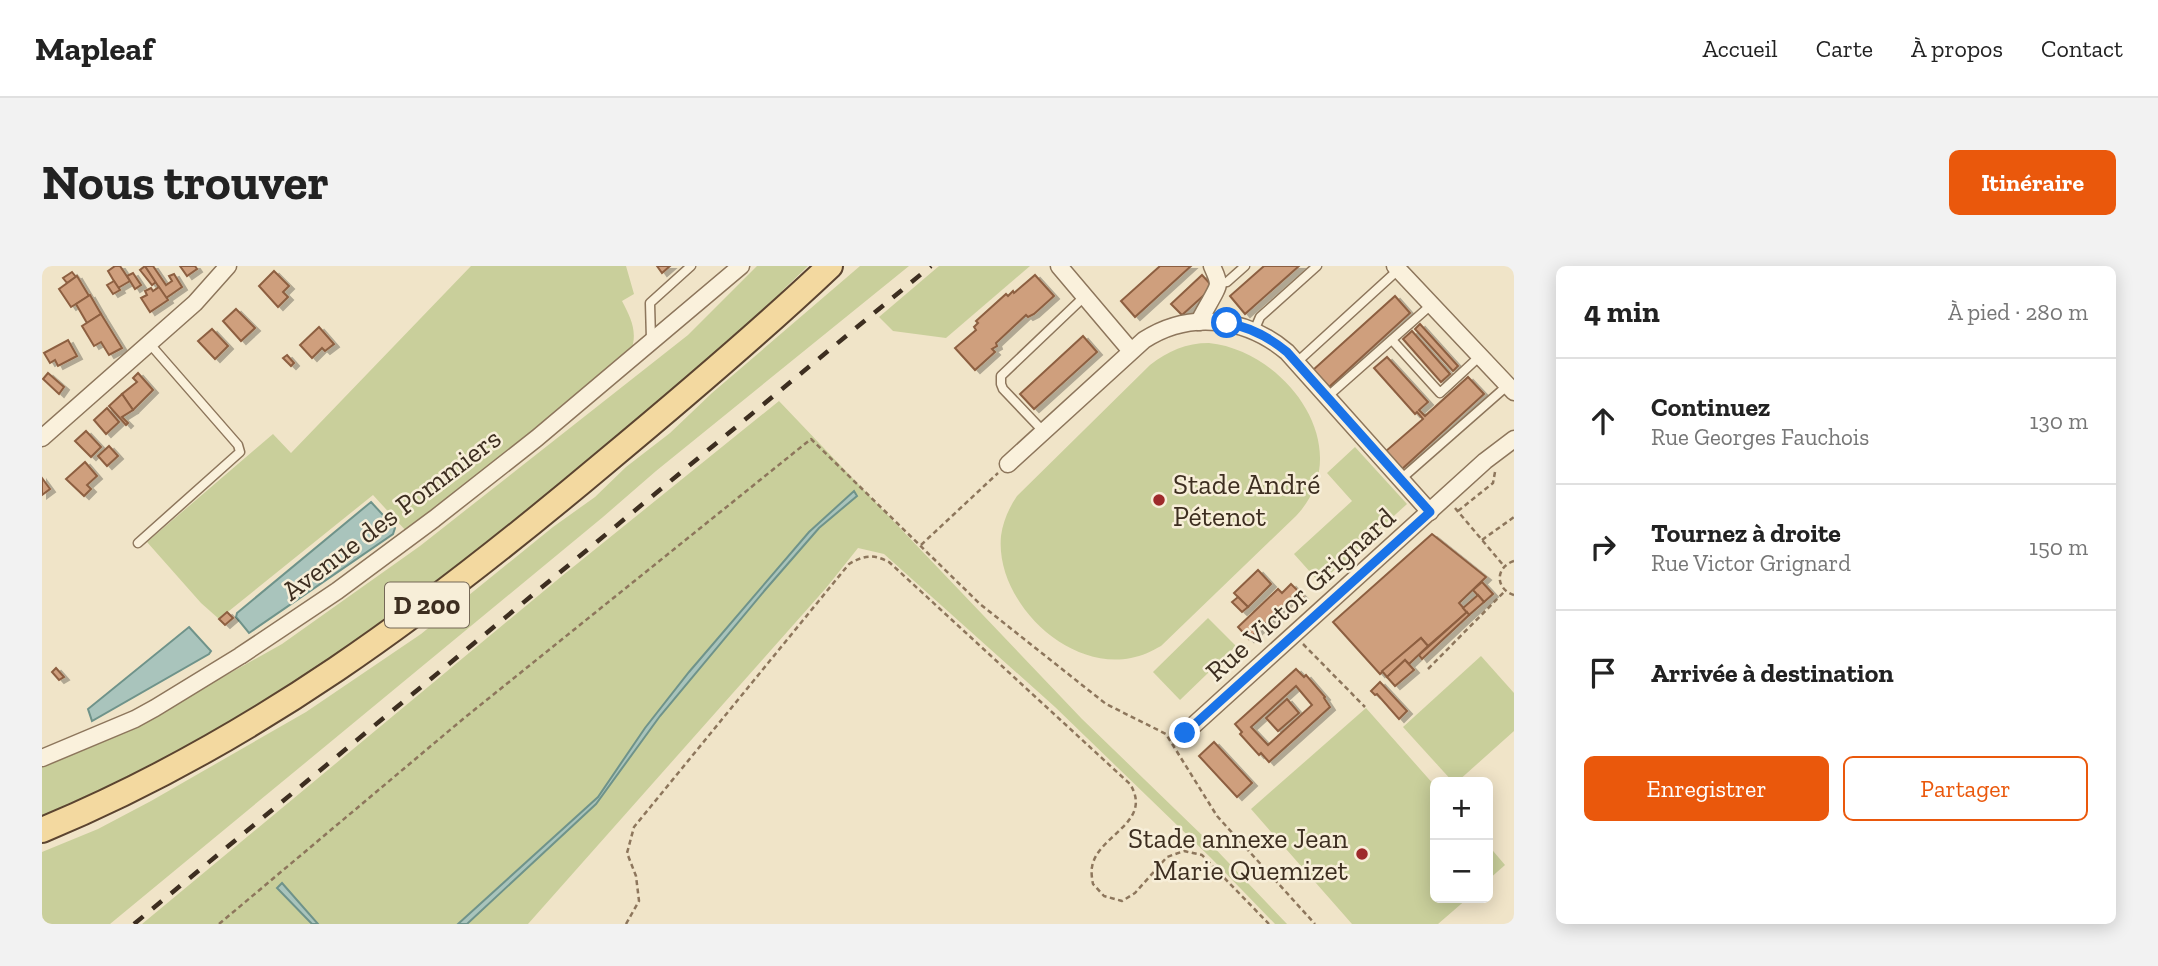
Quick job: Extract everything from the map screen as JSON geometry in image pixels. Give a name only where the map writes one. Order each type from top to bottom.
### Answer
[{"type":"main road","name":"D 200","points":[[42,830],[131,790],[209,748],[275,710],[367,650],[527,527],[772,321],[830,266]]},
{"type":"main road","name":"D 200","points":[[772,321],[848,266]]},
{"type":"street","points":[[42,438],[203,295],[228,266]]},
{"type":"street","name":"Avenue des Pommiers","points":[[42,758],[155,708],[326,599],[537,438],[741,266]]},
{"type":"street","points":[[1059,266],[1131,351]]},
{"type":"street","points":[[1199,322],[1219,284],[1212,266]]},
{"type":"street","points":[[1396,268],[1511,388]]},
{"type":"street","points":[[1008,464],[1131,351],[1162,331],[1199,322],[1227,323],[1254,331],[1271,340],[1296,363],[1430,512]]},
{"type":"street","name":"Rue Victor Grignard","points":[[1185,733],[1485,461],[1514,439]]},
{"type":"lane","points":[[651,343],[650,303],[691,266]]},
{"type":"lane","points":[[1219,284],[1227,282],[1245,266]]},
{"type":"lane","points":[[1254,331],[1260,317],[1317,266]]},
{"type":"lane","points":[[1296,363],[1396,268]]},
{"type":"lane","points":[[1043,431],[1003,389],[1001,376],[1085,296]]},
{"type":"lane","points":[[1327,397],[1432,305]]},
{"type":"lane","points":[[1392,340],[1440,393],[1480,356]]},
{"type":"lane","points":[[138,543],[240,452],[239,445],[148,342]]},
{"type":"lane","points":[[1401,480],[1511,388]]},
{"type":"path","points":[[219,924],[463,719],[811,439],[980,604],[1106,704],[1166,734],[1217,816],[1315,924]]},
{"type":"path","points":[[920,545],[1008,464]]},
{"type":"path","points":[[1458,511],[1493,483],[1495,472]]},
{"type":"path","points":[[1446,498],[1504,566]]},
{"type":"path","points":[[1482,540],[1514,517]]},
{"type":"path","points":[[624,924],[639,901],[636,876],[627,853],[634,827],[849,564],[861,557],[876,555],[889,562],[1130,784],[1136,793],[1137,806],[1130,819],[1098,854],[1092,867],[1093,884],[1104,896],[1122,901],[1135,893],[1167,857],[1184,851],[1202,855],[1269,924]]},
{"type":"path","points":[[1514,561],[1504,566],[1499,576],[1505,591],[1514,595]]},
{"type":"path","points":[[1428,669],[1505,591]]},
{"type":"path","points":[[1294,635],[1365,708]]},
{"type":"green space","points":[[471,266],[626,266],[634,294],[622,301],[634,331],[631,351],[407,532],[373,495],[219,619],[201,603],[147,542],[273,434],[291,453]]},
{"type":"green space","points":[[757,266],[808,266],[783,290],[774,305],[439,588],[320,672],[180,755],[42,822],[42,765],[130,729],[282,644],[420,546],[688,335]]},
{"type":"green space","points":[[860,266],[909,266],[656,471],[110,924],[42,924],[42,852],[98,829],[151,801],[306,712],[421,634],[553,527],[595,497],[626,467],[670,433],[712,393]]},
{"type":"green space","points":[[939,266],[1030,266],[946,338],[893,331],[879,317]]},
{"type":"green space","points":[[1209,343],[1238,350],[1264,364],[1287,384],[1305,408],[1317,434],[1320,462],[1314,490],[1296,516],[1161,646],[1131,658],[1107,659],[1082,653],[1060,642],[1039,626],[1022,606],[1010,584],[1002,560],[1001,536],[1007,515],[1017,496],[1150,365],[1178,349]]},
{"type":"green space","points":[[779,401],[1082,719],[1206,839],[1287,924],[1275,924],[1055,707],[884,554],[858,548],[826,588],[528,924],[142,924],[562,576]]},
{"type":"green space","points":[[1355,447],[1407,504],[1320,583],[1294,554],[1352,501],[1327,473]]},
{"type":"green space","points":[[1208,618],[1236,646],[1180,700],[1153,672]]},
{"type":"green space","points":[[1481,656],[1514,693],[1514,731],[1463,777],[1448,777],[1403,727]]},
{"type":"green space","name":"Stade annexe Jean Marie Quemizet","points":[[1366,708],[1430,780],[1430,903],[1462,903],[1438,924],[1352,924],[1251,809]]},
{"type":"green space","points":[[1493,851],[1505,865],[1493,876]]},
{"type":"water","points":[[854,491],[857,496],[819,528],[660,716],[596,804],[467,924],[458,924],[598,797],[645,728],[689,672],[809,532]]},
{"type":"water","points":[[371,502],[395,528],[393,534],[249,633],[236,617],[237,613]]},
{"type":"water","points":[[189,627],[211,651],[209,654],[92,721],[88,709]]},
{"type":"water","points":[[282,883],[318,924],[312,924],[277,888]]},
{"type":"building","points":[[120,266],[130,281],[118,288],[108,271]]},
{"type":"building","points":[[145,266],[156,282],[152,285],[140,270]]},
{"type":"building","points":[[145,266],[153,266],[166,285],[172,281],[169,276],[174,274],[182,287],[166,298]]},
{"type":"building","points":[[180,266],[195,266],[197,269],[187,276]]},
{"type":"building","points":[[657,266],[670,266],[662,273]]},
{"type":"building","points":[[1160,266],[1191,266],[1135,317],[1121,301]]},
{"type":"building","points":[[1264,266],[1299,266],[1245,314],[1230,296]]},
{"type":"building","points":[[274,271],[289,286],[283,292],[288,297],[278,307],[259,286]]},
{"type":"building","points":[[72,272],[76,277],[67,283],[63,278]]},
{"type":"building","points":[[133,273],[141,285],[135,289],[127,276]]},
{"type":"building","points":[[1035,275],[1054,296],[1034,314],[1028,317],[1026,315],[996,343],[997,346],[992,349],[995,352],[975,370],[955,348],[976,330],[976,321],[1006,294],[1008,296],[1013,291],[1014,293]]},
{"type":"building","points":[[1202,275],[1213,287],[1182,315],[1171,304]]},
{"type":"building","points":[[77,276],[89,296],[71,307],[59,289]]},
{"type":"building","points":[[114,281],[120,290],[113,294],[107,285]]},
{"type":"building","points":[[159,287],[168,300],[150,312],[141,298],[147,295],[145,291],[151,288],[153,291]]},
{"type":"building","points":[[90,295],[101,314],[87,323],[76,304]]},
{"type":"building","points":[[1395,296],[1410,313],[1329,387],[1313,370]]},
{"type":"building","points":[[236,309],[255,328],[241,341],[223,321]]},
{"type":"building","points":[[101,314],[122,348],[109,355],[101,342],[94,346],[82,326]]},
{"type":"building","points":[[1420,324],[1458,366],[1453,371],[1415,329]]},
{"type":"building","points":[[319,327],[334,344],[325,351],[322,348],[312,358],[300,345]]},
{"type":"building","points":[[212,329],[228,346],[215,359],[198,341]]},
{"type":"building","points":[[1412,331],[1450,374],[1441,382],[1403,339]]},
{"type":"building","points":[[1083,336],[1097,352],[1034,409],[1020,394]]},
{"type":"building","points":[[68,340],[77,356],[58,366],[55,360],[50,363],[44,353]]},
{"type":"building","points":[[287,355],[294,363],[291,366],[283,358]]},
{"type":"building","points":[[1387,357],[1428,402],[1419,410],[1425,416],[1468,377],[1484,394],[1402,469],[1386,451],[1423,419],[1417,412],[1415,414],[1374,368]]},
{"type":"building","points":[[48,373],[64,387],[59,394],[43,379]]},
{"type":"building","points":[[138,373],[153,390],[133,410],[122,394],[137,382],[133,378]]},
{"type":"building","points":[[122,394],[133,410],[122,417],[128,423],[126,425],[109,406]]},
{"type":"building","points":[[107,408],[119,422],[106,434],[94,420]]},
{"type":"building","points":[[86,431],[101,447],[91,457],[75,441]]},
{"type":"building","points":[[109,446],[118,456],[107,466],[98,456]]},
{"type":"building","points":[[85,462],[97,476],[87,485],[91,489],[84,496],[66,479]]},
{"type":"building","points":[[42,478],[50,489],[42,495]]},
{"type":"building","points":[[1432,534],[1486,577],[1459,603],[1467,612],[1428,646],[1421,638],[1380,674],[1333,622]]},
{"type":"building","points":[[1258,570],[1271,584],[1248,607],[1234,593]]},
{"type":"building","points":[[1482,582],[1493,594],[1484,602],[1473,590]]},
{"type":"building","points":[[1291,584],[1303,596],[1296,603],[1292,598],[1249,639],[1238,627],[1278,589],[1282,593]]},
{"type":"building","points":[[1478,595],[1484,602],[1469,615],[1463,608]]},
{"type":"building","points":[[1238,597],[1248,607],[1242,612],[1232,602]]},
{"type":"building","points":[[227,612],[233,618],[225,625],[219,619]]},
{"type":"building","points":[[1467,612],[1469,615],[1422,659],[1419,655]]},
{"type":"building","points":[[1421,638],[1428,646],[1409,664],[1405,660],[1387,677],[1382,671]]},
{"type":"building","points":[[1405,660],[1414,670],[1395,686],[1387,677]]},
{"type":"building","points":[[56,668],[64,677],[59,680],[52,672]]},
{"type":"building","points":[[1296,669],[1304,677],[1306,675],[1330,707],[1269,762],[1240,734],[1242,732],[1235,724]],"holes":[[[1296,686],[1312,705],[1268,745],[1251,727]]]},
{"type":"building","points":[[1380,682],[1407,711],[1399,719],[1377,694],[1371,691]]},
{"type":"building","points":[[1287,699],[1299,713],[1278,731],[1266,718]]},
{"type":"building","points":[[1214,742],[1252,783],[1237,797],[1199,756]]},
{"type":"railway","points":[[134,924],[931,266]]},
{"type":"place","name":"Stade André Pétenot","points":[[1159,500]]},
{"type":"place","name":"Stade annexe Jean Marie Quemizet","points":[[1362,854]]},
{"type":"route","points":[[1185,733],[1430,512],[1287,352],[1264,336],[1245,327],[1227,323]]}]
